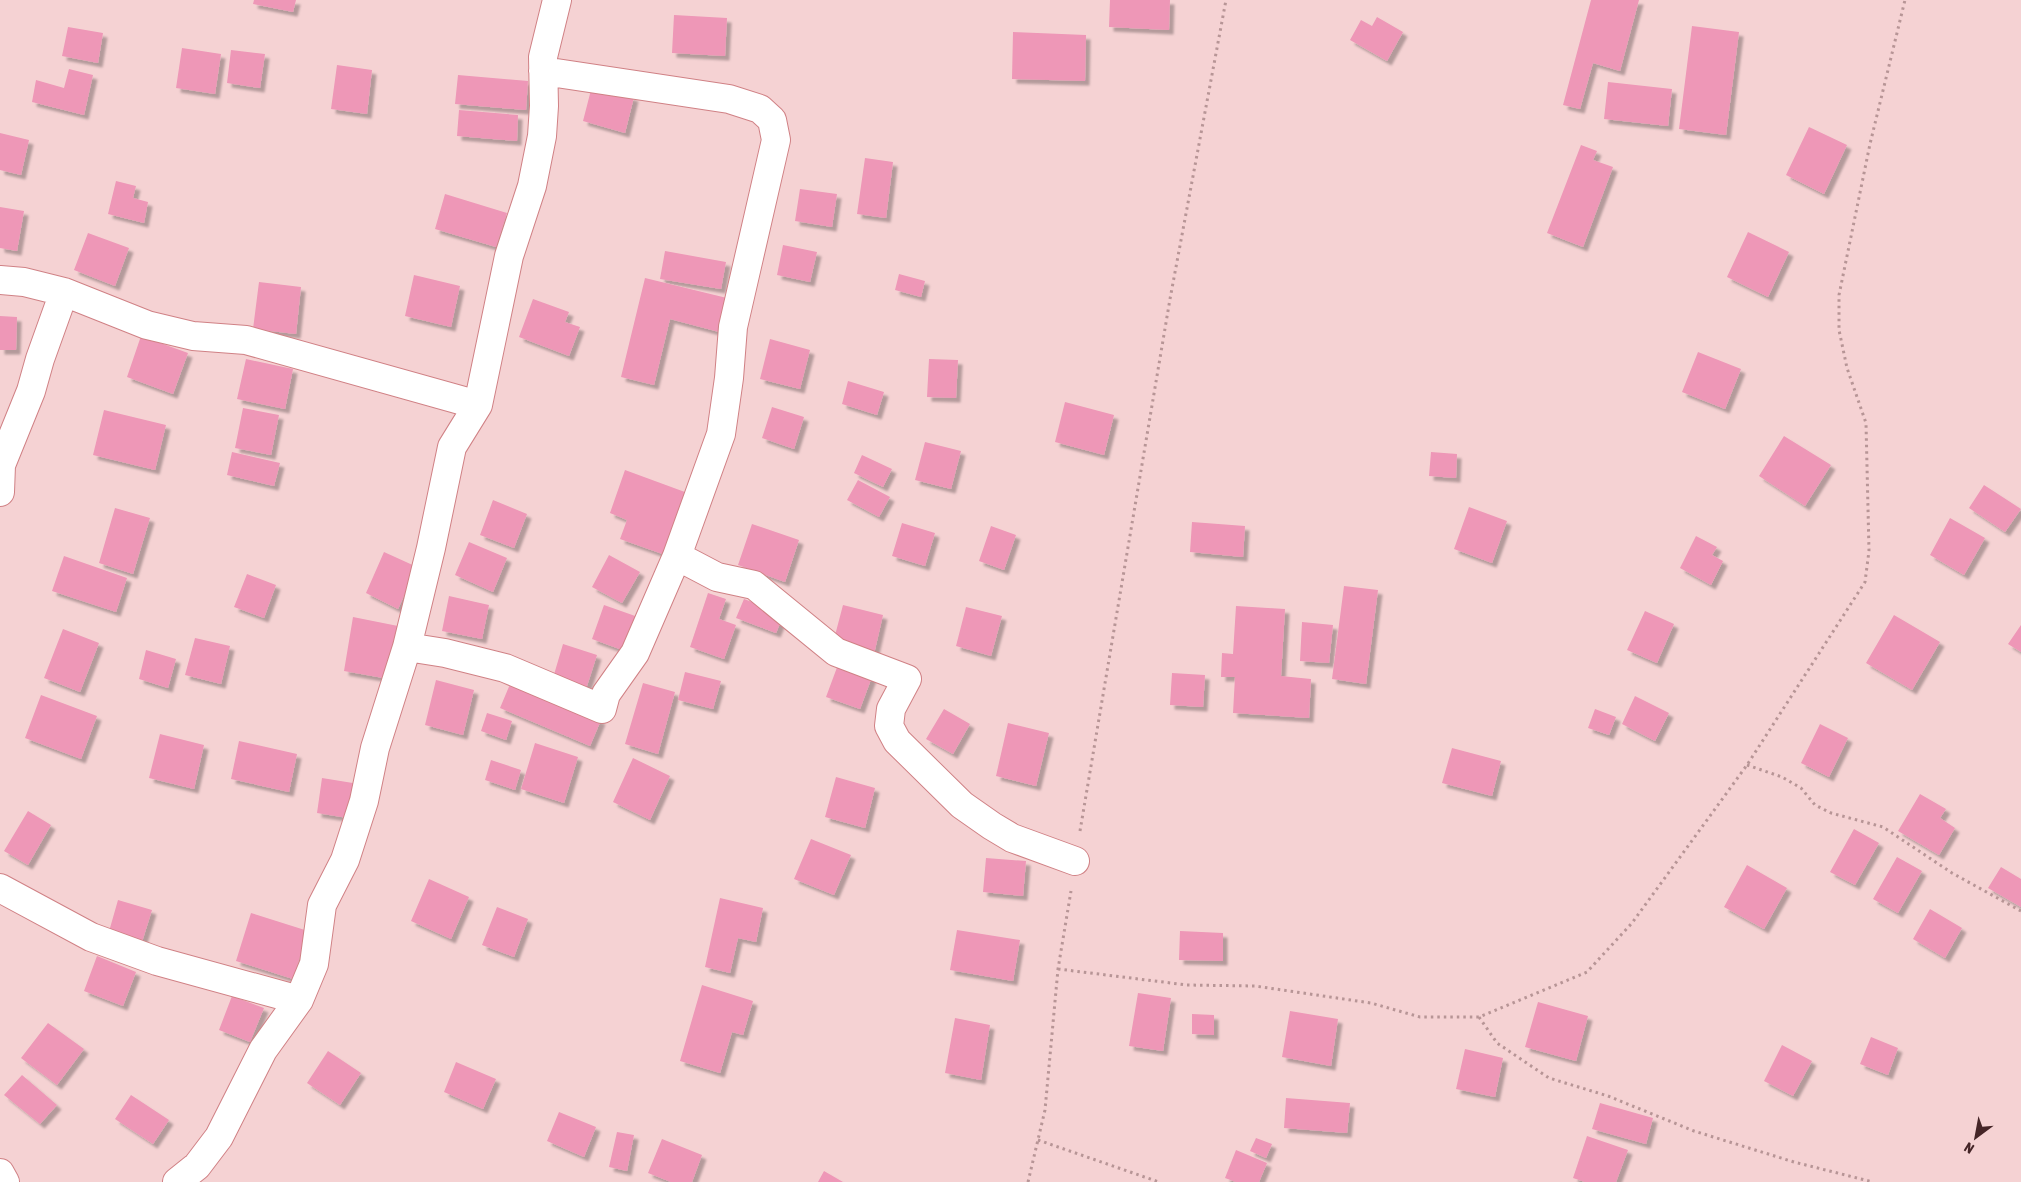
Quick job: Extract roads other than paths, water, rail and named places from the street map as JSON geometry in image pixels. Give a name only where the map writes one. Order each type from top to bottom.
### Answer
[{"type":"street","points":[[177,1182],[197,1166],[219,1138],[263,1050],[300,1000],[314,964],[322,905],[345,860],[364,801],[375,748],[407,646],[431,548],[452,447],[478,405],[509,256],[532,186],[542,136],[544,106],[543,57],[557,0]]},
{"type":"street","points":[[407,646],[505,668],[602,709],[606,694],[635,653],[676,556],[721,434],[729,378],[733,327],[776,140],[772,120],[760,109],[728,99],[543,71]]},
{"type":"street","points":[[0,280],[24,282],[64,292],[147,325],[193,336],[246,340],[478,405]]},
{"type":"street","points":[[0,492],[1,465],[31,391],[40,359],[64,292]]},
{"type":"street","points":[[676,556],[717,577],[754,586],[836,652],[907,679],[891,709],[888,726],[897,741],[962,805],[992,826],[1012,838],[1075,861]]},
{"type":"street","points":[[0,888],[91,937],[157,962],[300,1000]]},
{"type":"street","points":[[0,1173],[5,1182]]}]
